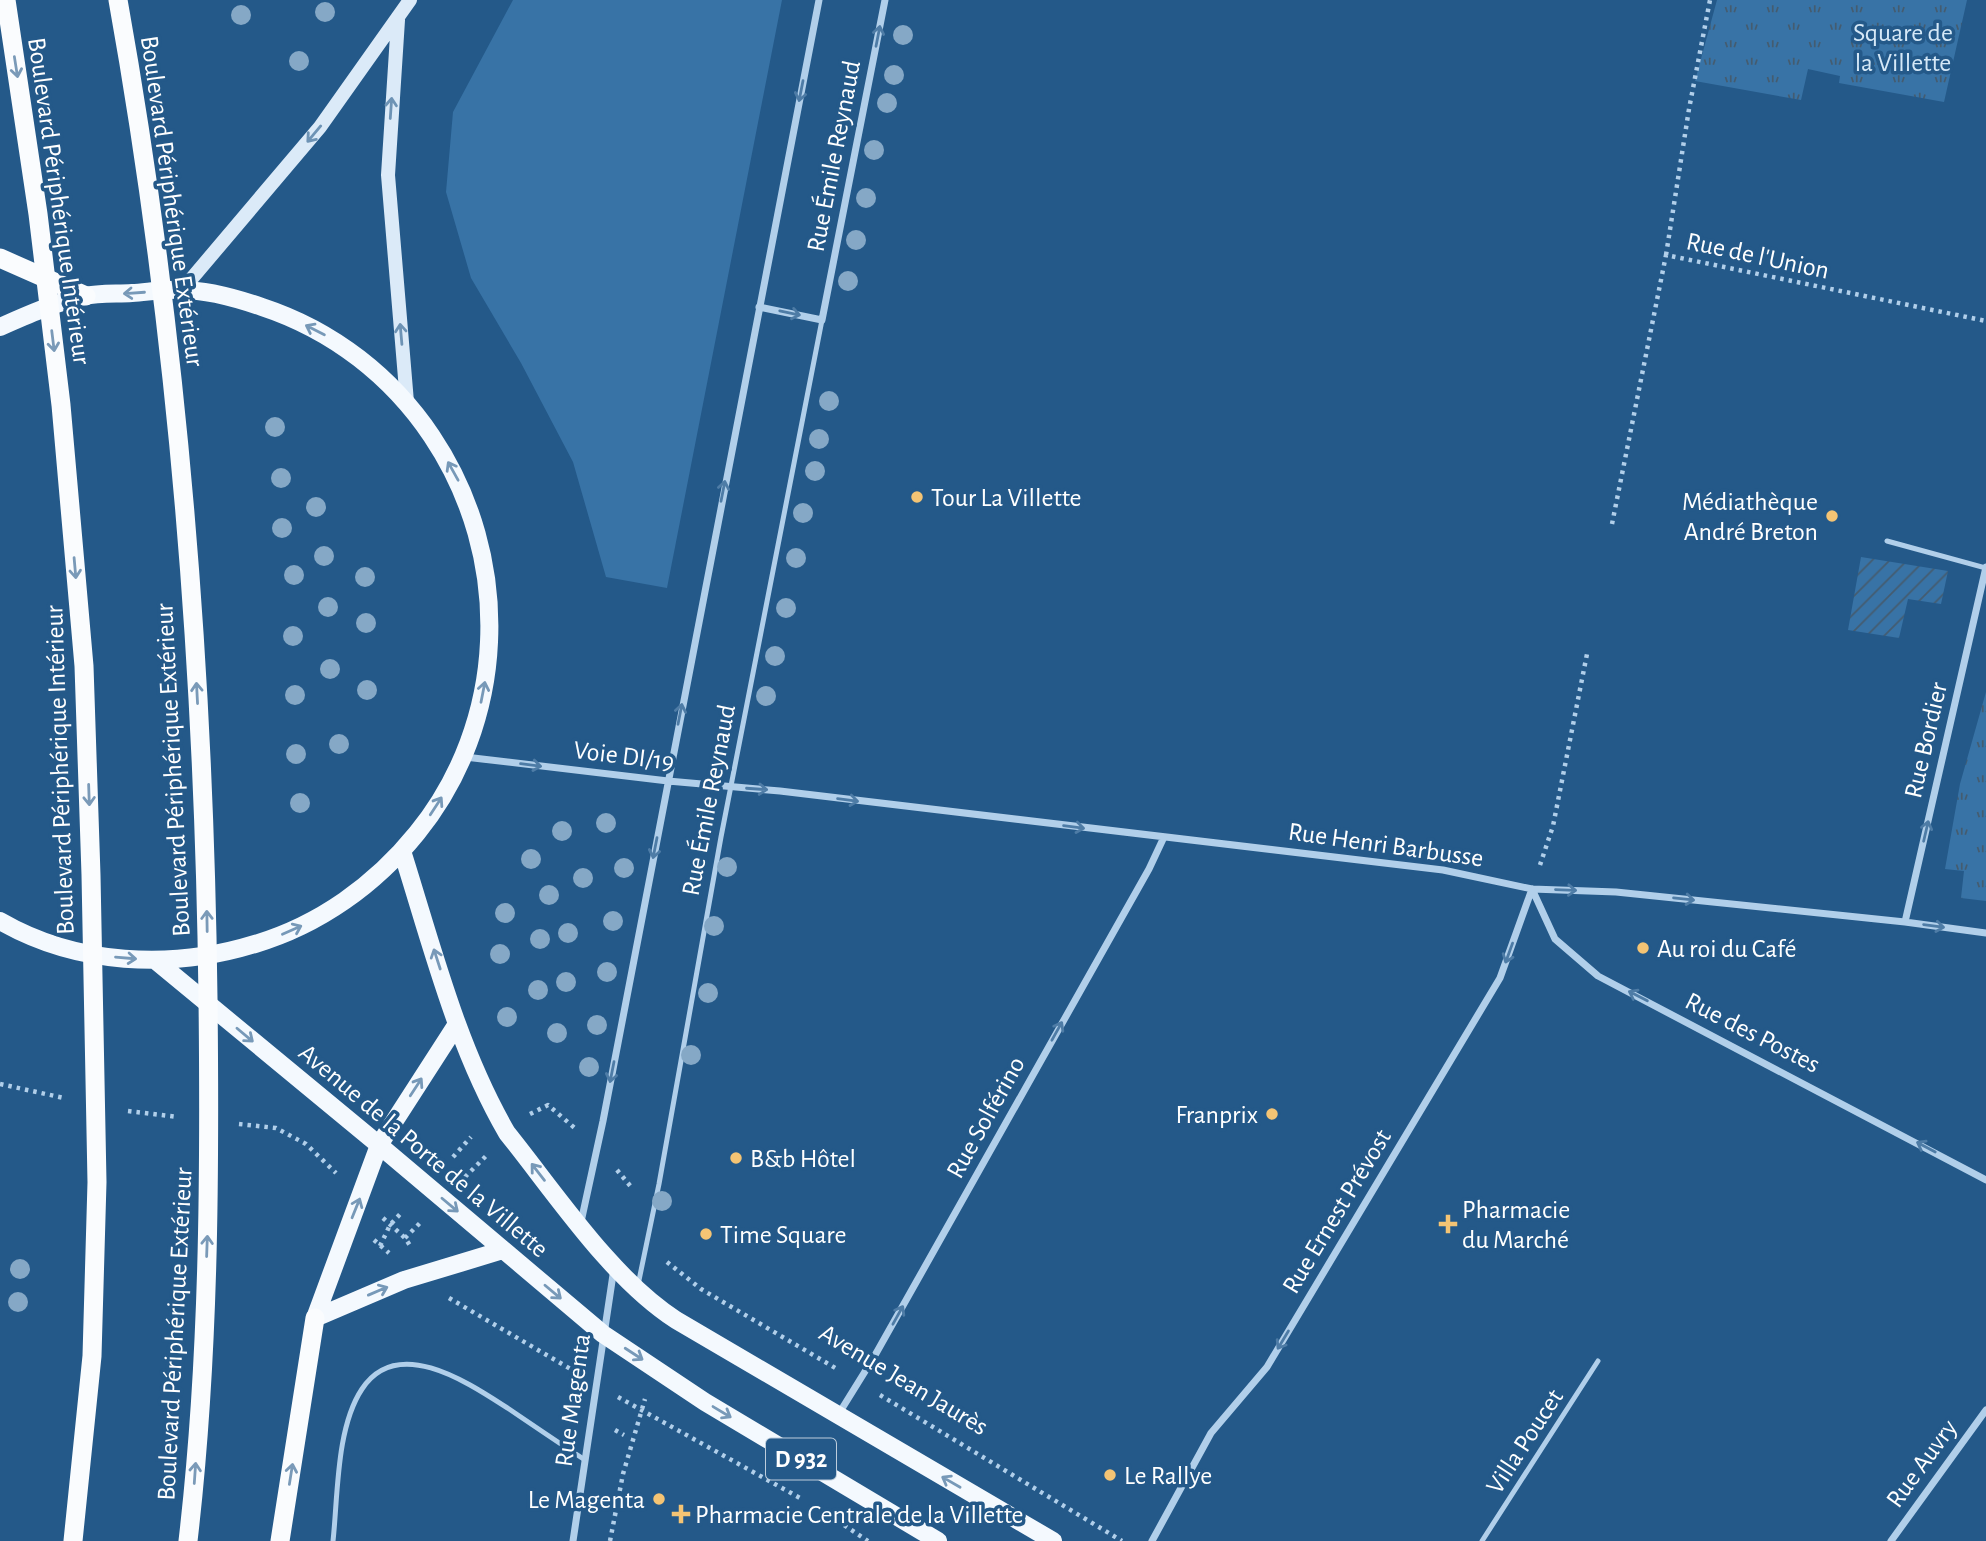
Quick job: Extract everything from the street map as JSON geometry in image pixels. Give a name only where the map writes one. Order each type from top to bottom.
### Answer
[{"type":"highway","name":"Boulevard Périphérique Intérieur","points":[[6,0],[45,269],[61,405],[84,666],[97,1182],[92,1356],[73,1541]]},
{"type":"highway","name":"Boulevard Périphérique Extérieur","points":[[118,0],[153,218],[177,415],[196,668],[207,871],[209,1168],[204,1322],[194,1489],[188,1541]]},
{"type":"highway","points":[[0,258],[86,296]]},
{"type":"highway","points":[[281,1541],[315,1318]]},
{"type":"main road","points":[[182,290],[325,120],[410,0]]},
{"type":"main road","points":[[398,20],[388,175],[407,402]]},
{"type":"main road","points":[[0,327],[35,311],[86,296],[182,290],[233,298],[282,313],[338,344],[370,366],[407,402],[435,440],[458,482],[476,526],[486,572],[490,618],[488,666],[479,712],[447,791],[402,851],[374,879],[342,903],[308,923],[272,939],[233,951],[155,960],[96,955],[40,940],[4,925]]},
{"type":"main road","name":"Avenue de la Porte de la Villette","points":[[402,851],[457,1024],[507,1133],[614,1265],[659,1310],[838,1416]]},
{"type":"main road","name":"Avenue de la Porte de la Villette","points":[[155,960],[379,1144],[603,1334],[705,1402],[938,1541]]},
{"type":"main road","points":[[315,1318],[379,1144],[457,1024]]},
{"type":"main road","points":[[315,1318],[404,1280],[503,1250]]},
{"type":"main road","name":"D 932","points":[[838,1416],[1053,1541]]},
{"type":"street","name":"Rue Émile Reynaud","points":[[580,1225],[598,1148],[819,0]]},
{"type":"street","name":"Rue Émile Reynaud","points":[[822,320],[885,0]]},
{"type":"street","points":[[759,307],[822,320]]},
{"type":"street","name":"Rue Bordier","points":[[1905,922],[1986,567]]},
{"type":"street","name":"Voie DI/19","points":[[463,757],[780,791]]},
{"type":"street","name":"Rue Henri Barbusse","points":[[780,791],[1443,870],[1532,889],[1616,892],[1986,933]]},
{"type":"street","name":"Rue Solférino","points":[[838,1416],[860,1382],[1142,881],[1164,837]]},
{"type":"street","name":"Rue des Postes","points":[[1532,889],[1555,939],[1598,976],[1986,1180]]},
{"type":"street","name":"Rue Ernest Prévost","points":[[1152,1541],[1211,1433],[1267,1367],[1500,978],[1532,889]]},
{"type":"street","name":"Rue Magenta","points":[[573,1541],[614,1265]]},
{"type":"street","name":"Rue Auvry","points":[[1891,1541],[1986,1410]]},
{"type":"lane","name":"Rue Émile Reynaud","points":[[637,1288],[659,1184],[720,837],[822,320]]},
{"type":"lane","points":[[1886,541],[1986,567]]},
{"type":"lane","name":"Villa Poucet","points":[[1482,1541],[1598,1361]]},
{"type":"lane","points":[[333,1541],[344,1439],[352,1413],[362,1389],[376,1373],[395,1365],[421,1366],[446,1372],[483,1392],[585,1460]]},
{"type":"path","points":[[1666,255],[1689,109],[1710,0]]},
{"type":"path","name":"Rue de l'Union","points":[[1612,524],[1666,255],[1986,321]]},
{"type":"path","points":[[1532,889],[1553,826],[1587,654]]},
{"type":"path","points":[[453,1157],[471,1136]]},
{"type":"path","points":[[360,1196],[405,1237],[441,1293],[642,1412],[811,1504]]},
{"type":"path","points":[[380,1246],[390,1225],[403,1210]]},
{"type":"path","points":[[372,1238],[395,1258]]},
{"type":"path","name":"Avenue Jean Jaurès","points":[[662,1258],[702,1289],[1122,1541]]},
{"type":"path","points":[[610,1541],[623,1474],[642,1412]]},
{"type":"path","points":[[615,1430],[624,1435]]},
{"type":"path","points":[[822,1511],[868,1541]]},
{"type":"green space","points":[[513,0],[782,0],[667,588],[606,577],[573,462],[521,363],[471,278],[446,192],[453,112]]},
{"type":"green space","name":"Square de la Villette","points":[[1717,0],[1967,0],[1944,102],[1839,83],[1840,76],[1808,69],[1801,100],[1695,81]]},
{"type":"green space","points":[[1861,557],[1948,571],[1941,604],[1908,599],[1899,638],[1848,630]]},
{"type":"green space","points":[[1986,692],[1986,901],[1961,898],[1964,871],[1945,869],[1960,784]]},
{"type":"place","name":"Tour La Villette","points":[[917,497]]},
{"type":"place","name":"Médiathèque André Breton","points":[[1832,516]]},
{"type":"place","name":"Au roi du Café","points":[[1643,948]]},
{"type":"place","name":"Franprix","points":[[1272,1114]]},
{"type":"place","name":"B&b Hôtel","points":[[736,1158]]},
{"type":"place","name":"Pharmacie du Marché","points":[[1448,1224]]},
{"type":"place","name":"Time Square","points":[[706,1234]]},
{"type":"place","name":"Le Rallye","points":[[1110,1475]]},
{"type":"place","name":"Le Magenta","points":[[659,1499]]},
{"type":"place","name":"Pharmacie Centrale de la Villette","points":[[681,1514]]}]
